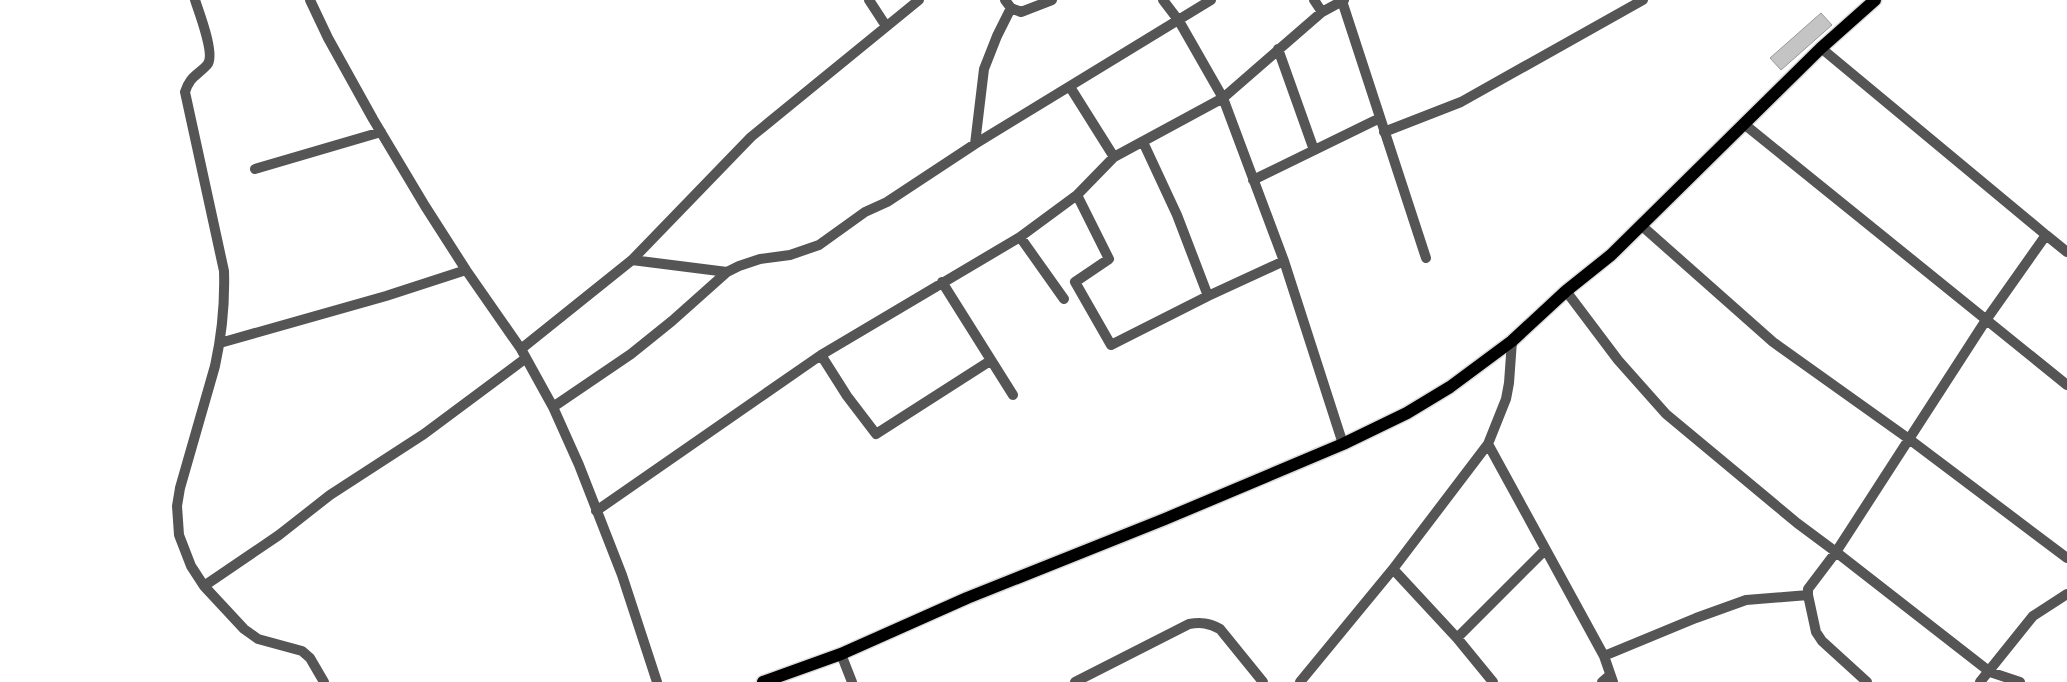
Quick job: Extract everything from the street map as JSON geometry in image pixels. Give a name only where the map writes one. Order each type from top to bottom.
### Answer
[{"type":"main road","points":[[763,682],[840,654],[967,598],[1165,519],[1343,444],[1407,413],[1429,400],[1450,387],[1512,341],[1566,291],[1611,255],[1821,48],[1875,0]]},
{"type":"street","points":[[194,0],[211,55],[207,66],[196,73],[189,81],[185,92],[224,271],[225,299],[220,343],[176,506],[179,535],[191,566],[204,586],[244,629],[258,639],[302,651],[310,658],[324,682]]},
{"type":"street","points":[[310,0],[328,38],[381,132],[466,270],[524,354],[553,407],[579,465],[626,585],[657,682]]},
{"type":"street","points":[[869,0],[886,26]]},
{"type":"street","points":[[204,586],[279,535],[330,496],[424,434],[524,354],[632,260],[751,137],[919,0]]},
{"type":"street","points":[[975,144],[984,69],[1008,4],[1024,11],[1052,0]]},
{"type":"street","points":[[1163,0],[1179,21],[1223,98],[1284,261],[1343,444]]},
{"type":"street","points":[[553,407],[631,354],[672,321],[727,272],[760,259],[790,255],[819,245],[865,212],[887,202],[975,144],[1211,0]]},
{"type":"street","points":[[1314,0],[1322,12]]},
{"type":"street","points":[[596,511],[821,355],[942,282],[1020,238],[1077,195],[1114,157],[1223,98],[1322,12],[1343,0],[1426,258]]},
{"type":"street","points":[[1384,132],[1461,102],[1643,0]]},
{"type":"street","points":[[1821,48],[2067,252]]},
{"type":"street","points":[[1278,49],[1314,150]]},
{"type":"street","points":[[1070,87],[1114,157]]},
{"type":"street","points":[[1253,180],[1380,118]]},
{"type":"street","points":[[1744,124],[2067,385]]},
{"type":"street","points":[[255,169],[381,132]]},
{"type":"street","points":[[1143,142],[1177,215],[1208,296]]},
{"type":"street","points":[[1077,195],[1109,259],[1075,282],[1110,345],[1208,296],[1284,261]]},
{"type":"street","points":[[1642,226],[1773,342],[1909,440],[2067,558]]},
{"type":"street","points":[[1867,682],[1822,641],[1814,624],[1808,595],[1810,585],[1836,552],[1986,320],[2046,235]]},
{"type":"street","points":[[1020,238],[1064,300]]},
{"type":"street","points":[[632,260],[727,272]]},
{"type":"street","points":[[220,343],[368,301],[466,270]]},
{"type":"street","points":[[942,282],[1012,395]]},
{"type":"street","points":[[1566,291],[1618,360],[1666,414],[1797,523],[1990,672],[2020,682]]},
{"type":"street","points":[[1300,682],[1393,570],[1488,444],[1506,399],[1510,383],[1512,341]]},
{"type":"street","points":[[821,355],[847,396],[876,434],[990,361]]},
{"type":"street","points":[[1488,444],[1604,656],[1608,680]]},
{"type":"street","points":[[1457,638],[1545,550]]},
{"type":"street","points":[[1393,570],[1457,638],[1493,682]]},
{"type":"street","points":[[1980,682],[1990,672],[2033,616],[2067,594]]},
{"type":"street","points":[[1604,656],[1696,618],[1746,600],[1808,595]]},
{"type":"street","points":[[1075,682],[1189,624],[1200,622],[1211,624],[1220,629],[1263,682]]},
{"type":"street","points":[[840,654],[852,682]]},
{"type":"building","points":[[1821,13],[1832,25],[1781,70],[1770,58]]}]
